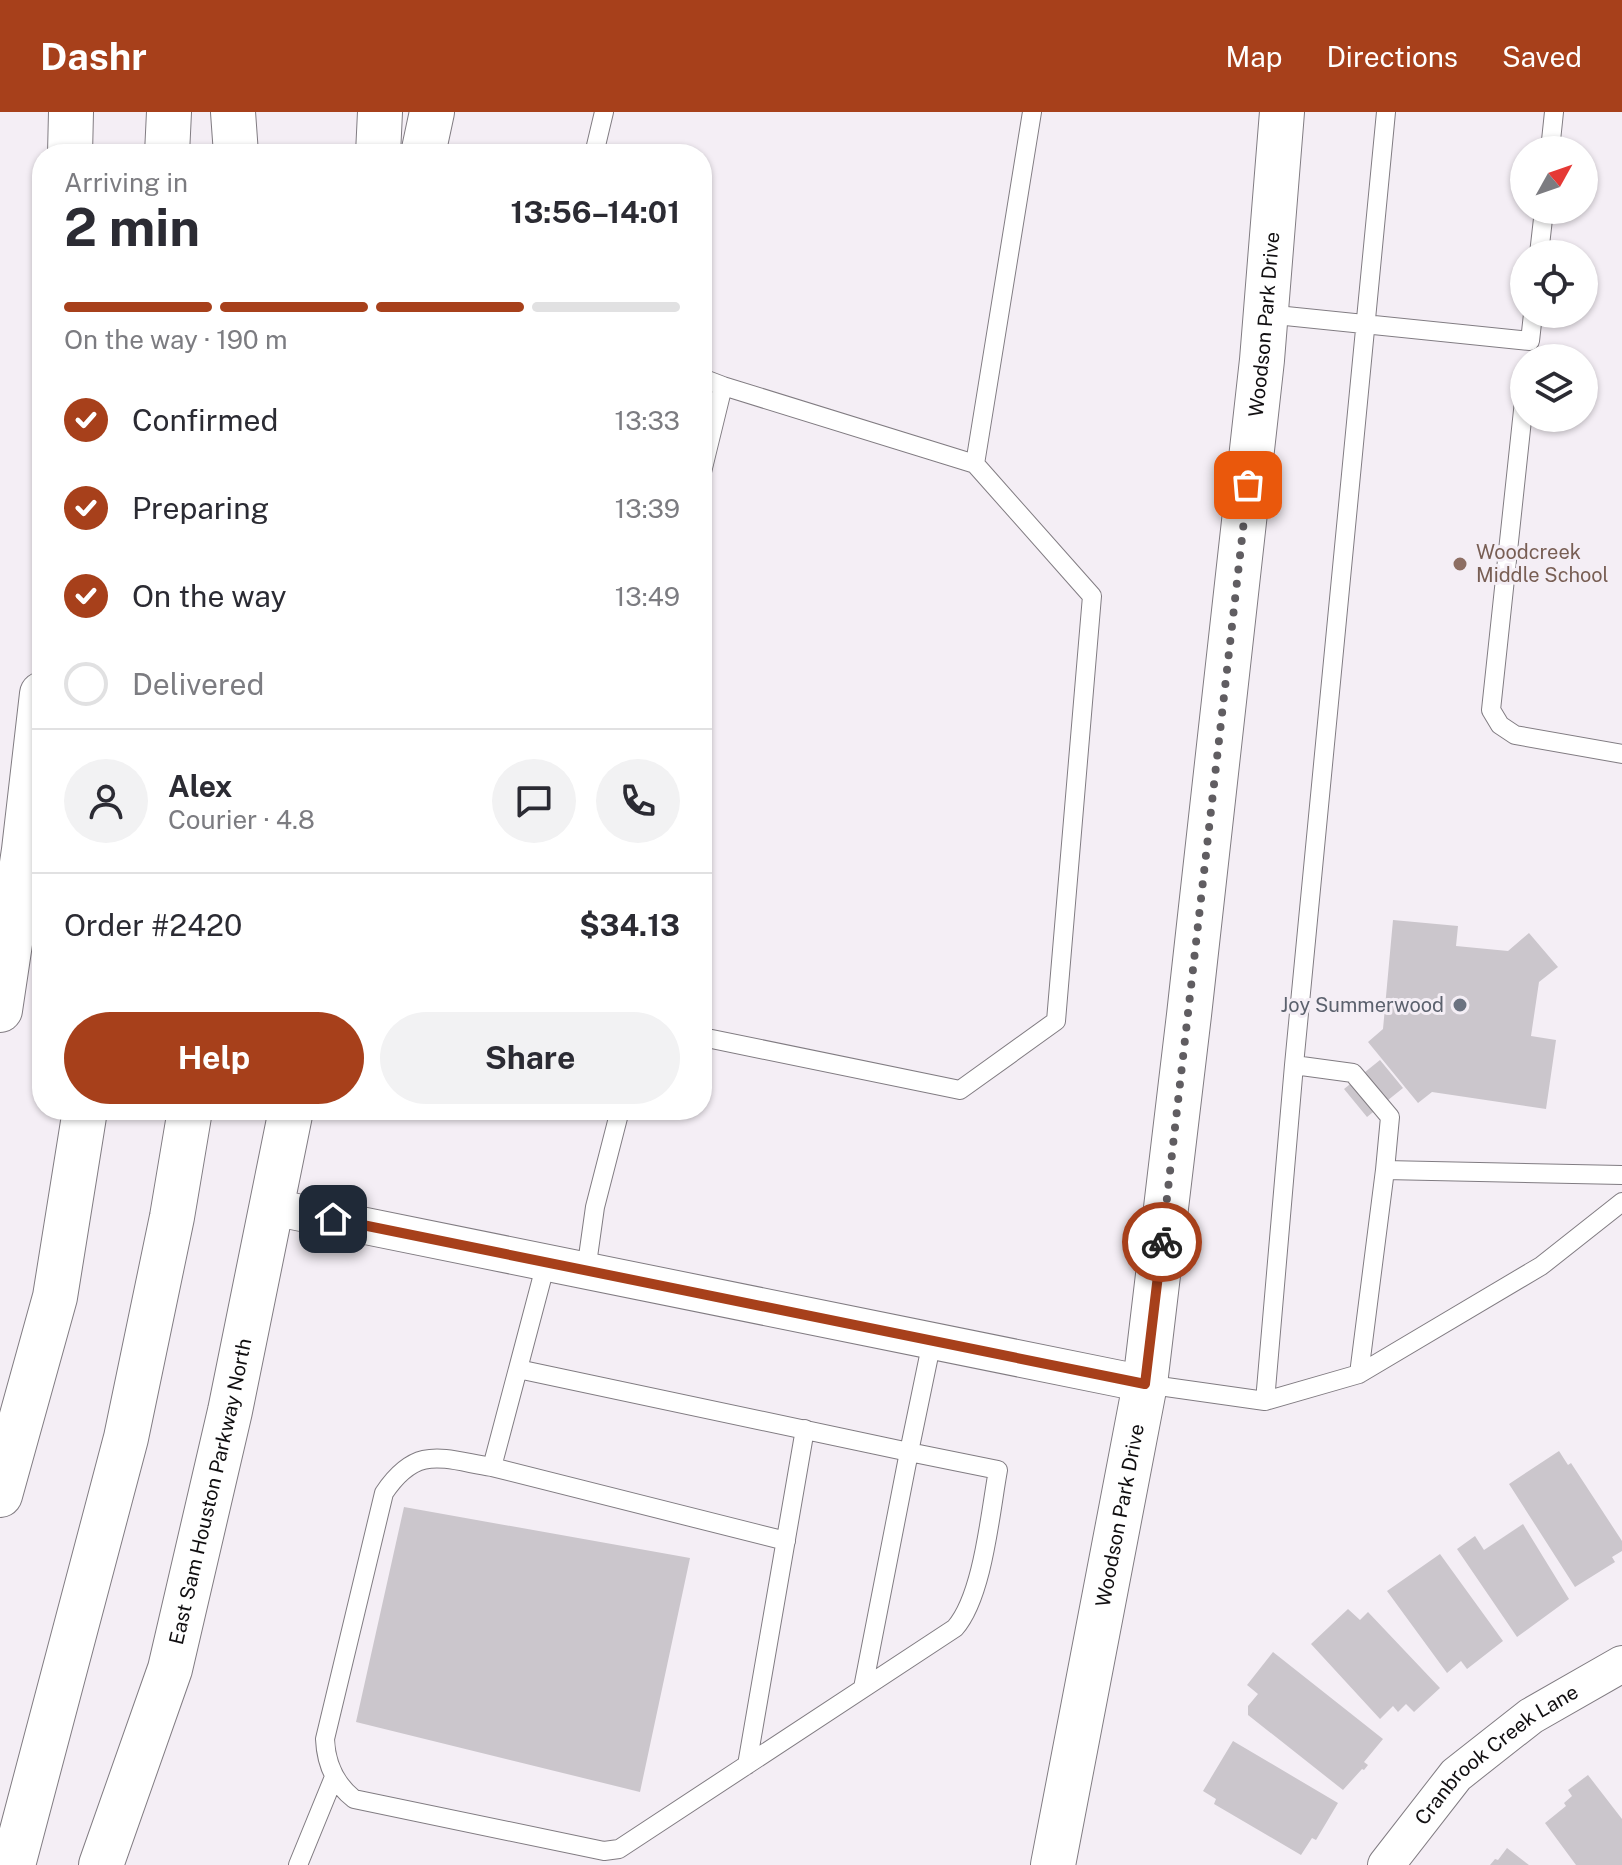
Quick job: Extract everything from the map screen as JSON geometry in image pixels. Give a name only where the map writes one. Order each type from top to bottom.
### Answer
[{"type":"main road","points":[[70,144],[71,112]]},
{"type":"main road","points":[[167,144],[169,112]]},
{"type":"main road","points":[[233,112],[235,144]]},
{"type":"main road","points":[[378,144],[380,112]]},
{"type":"main road","points":[[425,144],[432,112]]},
{"type":"main road","name":"Woodson Park Drive","points":[[1053,1865],[1145,1384],[1193,983],[1266,314],[1282,112]]},
{"type":"main road","points":[[0,1010],[32,781]]},
{"type":"main road","points":[[0,1495],[55,1297],[83,1120]]},
{"type":"main road","points":[[13,1865],[126,1438],[172,1217],[188,1120]]},
{"type":"main road","name":"East Sam Houston Parkway North","points":[[101,1865],[170,1669],[230,1411],[289,1120]]},
{"type":"street","points":[[272,1207],[1145,1384]]},
{"type":"street","name":"Cranbrook Creek Lane","points":[[1386,1865],[1456,1775],[1531,1716],[1622,1664]]},
{"type":"lane","points":[[596,144],[604,112]]},
{"type":"lane","points":[[975,464],[1032,112]]},
{"type":"lane","points":[[1265,1401],[1294,1065],[1386,112]]},
{"type":"lane","points":[[1551,136],[1554,112]]},
{"type":"lane","points":[[1266,314],[1365,324],[1510,347]]},
{"type":"lane","points":[[712,382],[975,464],[1092,596],[1056,1021],[960,1090],[712,1039]]},
{"type":"lane","points":[[712,431],[723,386]]},
{"type":"lane","points":[[1521,432],[1491,710],[1500,725],[1515,735],[1622,754]]},
{"type":"lane","points":[[1294,1065],[1353,1073],[1390,1117],[1359,1374]]},
{"type":"lane","points":[[586,1271],[595,1207],[617,1120]]},
{"type":"lane","points":[[1385,1170],[1622,1175]]},
{"type":"lane","points":[[1145,1384],[1265,1401],[1359,1374],[1541,1266],[1622,1202]]},
{"type":"lane","points":[[492,1467],[546,1263]]},
{"type":"lane","points":[[863,1688],[932,1341]]},
{"type":"lane","points":[[518,1369],[998,1470],[976,1585],[967,1612],[955,1628],[590,1865]]},
{"type":"lane","points":[[747,1765],[805,1429]]},
{"type":"lane","points":[[612,1851],[354,1799],[343,1791],[334,1777],[325,1751],[325,1739],[384,1493],[401,1472],[423,1458],[492,1467],[786,1541]]},
{"type":"lane","points":[[298,1865],[334,1777]]},
{"type":"building","name":"Joy Summerwood","points":[[1393,920],[1458,926],[1456,946],[1508,951],[1529,933],[1558,967],[1539,982],[1531,1036],[1556,1040],[1546,1109],[1432,1092],[1418,1103],[1368,1042],[1383,1029]]},
{"type":"building","points":[[1380,1060],[1403,1088],[1367,1117],[1344,1089]]},
{"type":"building","points":[[1559,1451],[1568,1465],[1571,1463],[1622,1541],[1622,1551],[1612,1557],[1615,1562],[1575,1587],[1509,1484]]},
{"type":"building","points":[[404,1507],[690,1558],[640,1792],[356,1722]]},
{"type":"building","points":[[1523,1524],[1569,1599],[1517,1637],[1457,1549],[1475,1536],[1484,1550]]},
{"type":"building","points":[[1440,1554],[1503,1641],[1467,1669],[1461,1661],[1447,1673],[1387,1591]]},
{"type":"building","points":[[1348,1609],[1360,1620],[1368,1612],[1440,1688],[1414,1712],[1406,1704],[1398,1712],[1393,1706],[1380,1719],[1311,1644]]},
{"type":"building","points":[[1273,1652],[1383,1739],[1364,1762],[1368,1765],[1343,1790],[1248,1715],[1248,1706],[1258,1694],[1247,1685]]},
{"type":"building","points":[[1233,1741],[1338,1803],[1316,1840],[1312,1838],[1301,1855],[1214,1804],[1216,1799],[1203,1791]]},
{"type":"building","points":[[1588,1775],[1622,1819],[1622,1865],[1576,1865],[1545,1823],[1566,1806],[1564,1803],[1572,1796],[1568,1790]]},
{"type":"building","points":[[1507,1848],[1529,1865],[1490,1865]]},
{"type":"way so far","points":[[1162,1242],[1248,485]]},
{"type":"place","name":"Woodcreek Middle School","points":[[1460,564]]},
{"type":"place","name":"Joy Summerwood","points":[[1460,1005]]},
{"type":"route","points":[[333,1219],[1145,1384],[1162,1242]]}]
